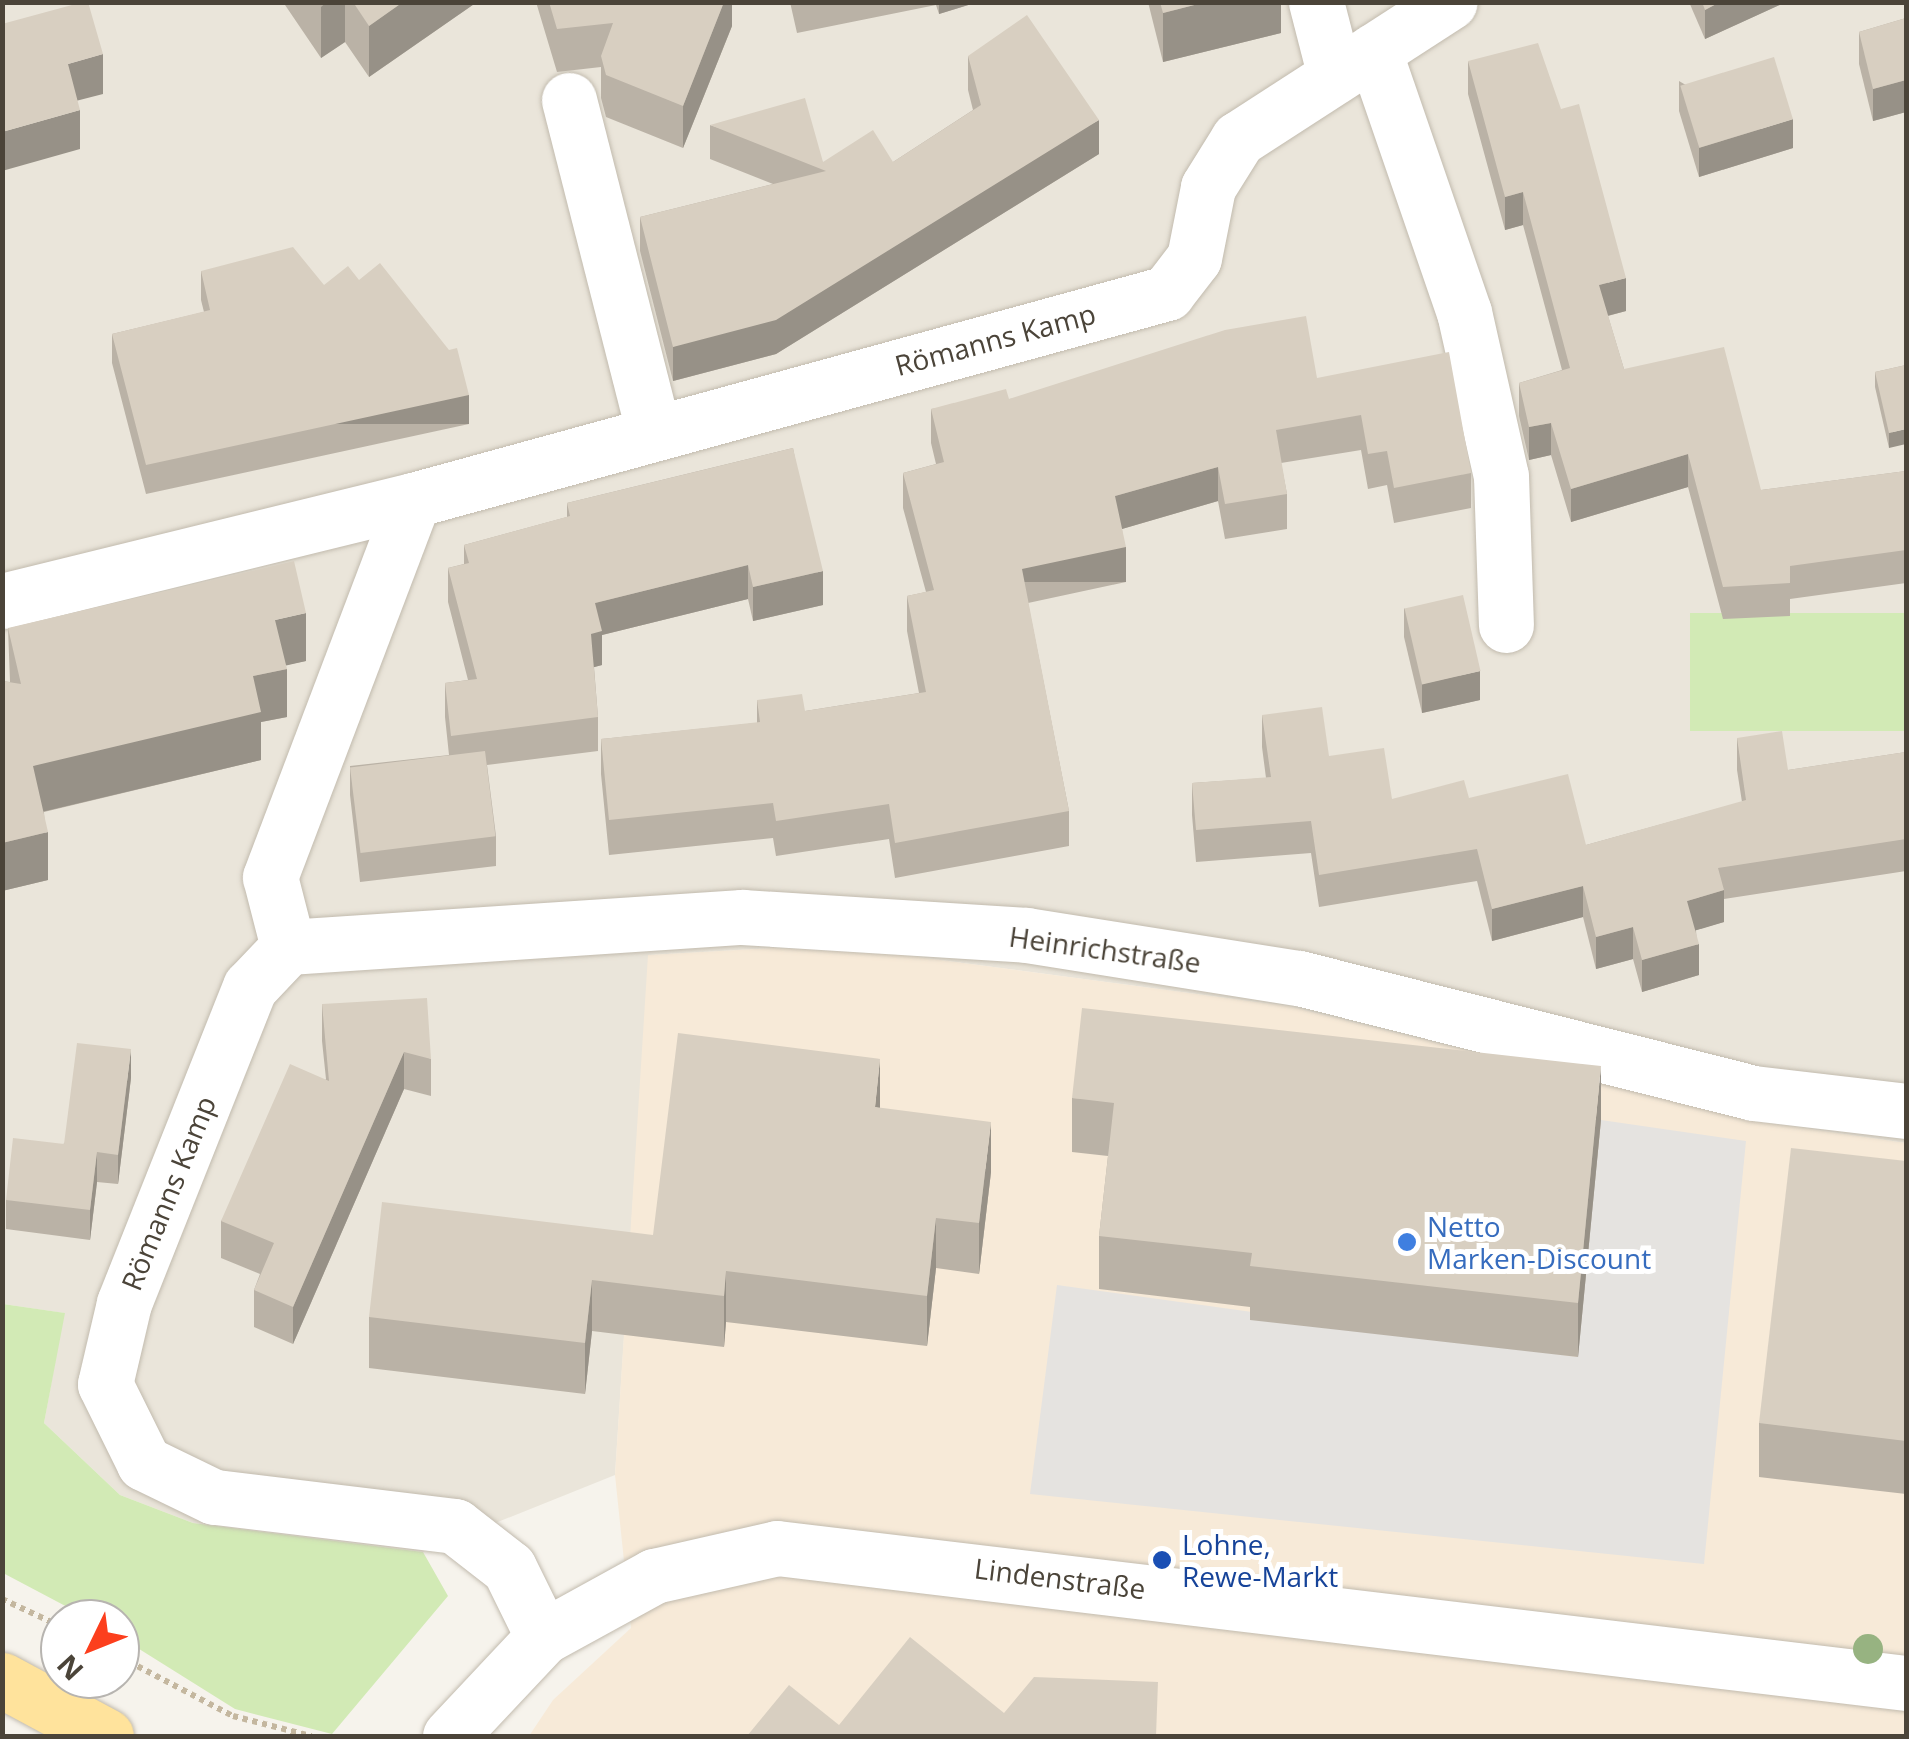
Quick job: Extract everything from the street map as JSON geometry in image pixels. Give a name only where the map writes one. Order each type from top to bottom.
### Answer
[{"type":"main road","points":[[2,1680],[106,1736]]},
{"type":"street","points":[[1316,2],[1355,63],[1468,330],[1501,476],[1506,626]]},
{"type":"street","name":"Römanns Kamp","points":[[2,602],[413,500],[653,430],[1167,293],[1194,258],[1208,188],[1238,139],[1450,2]]},
{"type":"street","points":[[569,100],[653,430]]},
{"type":"street","points":[[288,946],[270,877],[413,500]]},
{"type":"street","name":"Heinrichstraße","points":[[288,946],[742,917],[1026,935],[1299,978],[1753,1092],[1906,1110]]},
{"type":"street","name":"Römanns Kamp","points":[[288,946],[250,987],[124,1303],[104,1384],[144,1463],[214,1497],[454,1526],[509,1568],[543,1637]]},
{"type":"street","name":"Lindenstraße","points":[[450,1736],[543,1637],[654,1576],[777,1548],[1906,1683]]},
{"type":"path","points":[[2,1599],[40,1617]]},
{"type":"path","points":[[140,1667],[233,1716],[312,1736]]},
{"type":"shaded area","points":[[3,3],[1906,3],[1906,1143],[1748,1120],[1288,1006],[903,955],[774,948],[649,955],[615,1475],[423,1552],[193,1523],[120,1495],[44,1423],[64,1313],[3,1304]]},
{"type":"shaded area","points":[[774,948],[903,955],[1288,1006],[1748,1120],[1906,1143],[1906,1736],[529,1736],[553,1700],[631,1628],[615,1475],[648,955]]},
{"type":"shaded area","points":[[1601,1120],[1746,1141],[1704,1564],[1030,1494],[1057,1285],[1577,1357]]},
{"type":"green space","points":[[1690,613],[1906,613],[1906,731],[1690,731]]},
{"type":"green space","points":[[3,1304],[65,1313],[44,1423],[120,1495],[193,1523],[423,1552],[448,1596],[332,1734],[235,1709],[140,1650],[140,1599],[52,1599],[3,1573]]},
{"type":"building","points":[[88,2],[103,54],[68,64],[80,110],[2,132],[2,24]]},
{"type":"building","points":[[353,2],[403,2],[369,26]]},
{"type":"building","points":[[549,2],[724,2],[683,106],[606,75],[601,56],[613,23],[557,29]]},
{"type":"building","points":[[1160,2],[1206,2],[1163,13]]},
{"type":"building","points":[[1702,2],[1720,2],[1705,10]]},
{"type":"building","points":[[1027,15],[1099,120],[776,320],[673,347],[640,217],[826,171],[710,125],[805,98],[823,162],[873,130],[893,162],[981,105],[968,56]]},
{"type":"building","points":[[1906,18],[1906,80],[1873,89],[1859,32]]},
{"type":"building","points":[[1538,43],[1561,109],[1579,104],[1626,278],[1599,285],[1624,369],[1724,347],[1761,490],[1906,471],[1906,550],[1790,566],[1790,583],[1723,587],[1688,454],[1571,489],[1551,423],[1529,427],[1519,383],[1570,368],[1523,192],[1505,197],[1468,61]]},
{"type":"building","points":[[1774,57],[1793,119],[1699,148],[1680,86]]},
{"type":"building","points":[[293,247],[324,285],[348,266],[359,280],[380,263],[449,350],[457,348],[469,395],[146,465],[112,334],[210,310],[201,271]]},
{"type":"building","points":[[1306,316],[1317,378],[1449,352],[1471,473],[1394,488],[1387,451],[1368,454],[1361,415],[1276,430],[1287,494],[1225,504],[1218,467],[1115,496],[1126,547],[1022,569],[1069,811],[895,843],[889,804],[776,821],[773,803],[609,820],[601,739],[760,722],[757,700],[802,694],[805,711],[926,692],[907,596],[934,590],[903,473],[944,462],[931,409],[1006,389],[1009,399],[1225,330]]},
{"type":"building","points":[[1906,365],[1906,429],[1889,433],[1875,372]]},
{"type":"building","points":[[793,448],[823,571],[753,587],[748,565],[595,603],[602,631],[591,634],[598,717],[451,736],[445,683],[477,679],[448,568],[469,563],[464,545],[570,516],[567,503]]},
{"type":"building","points":[[294,561],[306,613],[275,620],[287,669],[253,676],[261,712],[33,766],[48,832],[2,843],[2,681],[21,684],[8,628]]},
{"type":"building","points":[[1463,595],[1481,671],[1422,684],[1405,608]]},
{"type":"building","points":[[1322,707],[1329,756],[1384,748],[1392,799],[1464,780],[1469,798],[1568,774],[1586,845],[1746,800],[1737,738],[1782,731],[1788,770],[1906,752],[1906,839],[1718,868],[1724,890],[1687,901],[1699,944],[1642,960],[1633,927],[1596,937],[1583,886],[1492,909],[1477,849],[1319,875],[1311,821],[1196,830],[1192,783],[1271,777],[1262,715]]},
{"type":"building","points":[[485,751],[495,836],[360,853],[350,768]]},
{"type":"building","points":[[427,998],[431,1059],[404,1052],[293,1307],[254,1290],[274,1243],[221,1221],[290,1064],[329,1081],[322,1004]]},
{"type":"building","points":[[1082,1008],[1601,1066],[1578,1303],[1250,1266],[1252,1253],[1099,1236],[1114,1103],[1072,1098]]},
{"type":"building","points":[[678,1033],[880,1059],[875,1107],[991,1122],[979,1223],[936,1218],[927,1296],[726,1271],[724,1296],[592,1280],[585,1343],[369,1317],[382,1202],[653,1235]]},
{"type":"building","points":[[77,1043],[131,1049],[118,1155],[97,1152],[90,1210],[6,1200],[13,1138],[64,1144]]},
{"type":"building","points":[[1791,1148],[1906,1161],[1906,1441],[1759,1423]]},
{"type":"building","points":[[910,1637],[1004,1713],[1034,1677],[1158,1682],[1156,1736],[747,1736],[789,1685],[839,1725]]},
{"type":"place","name":"Netto Marken-Discount","points":[[1407,1242]]},
{"type":"place","name":"Lohne, Rewe-Markt","points":[[1162,1560]]}]
